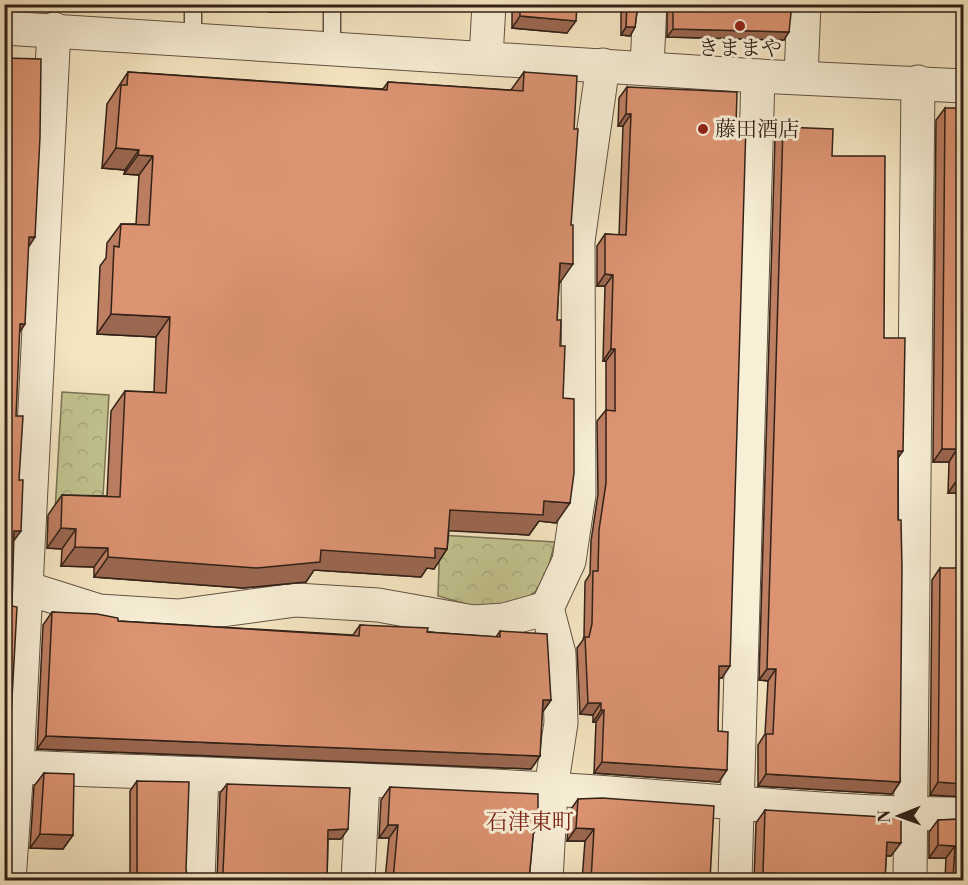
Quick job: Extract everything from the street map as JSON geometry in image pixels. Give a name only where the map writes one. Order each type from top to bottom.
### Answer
[{"type":"street","points":[[486,58],[489,4]]},
{"type":"street","points":[[647,67],[650,4]]},
{"type":"street","points":[[801,77],[804,4]]},
{"type":"street","points":[[4,28],[54,29],[758,76],[918,82],[963,86]]},
{"type":"street","points":[[9,880],[19,571],[54,29]]},
{"type":"street","points":[[546,880],[551,789],[561,723],[559,654],[547,608],[569,561],[579,494],[578,241],[603,64]]},
{"type":"street","points":[[735,880],[758,76]]},
{"type":"street","points":[[910,880],[918,82]]},
{"type":"street","points":[[19,571],[99,611],[178,616],[296,600],[378,605],[473,622],[504,620],[547,608]]},
{"type":"street","points":[[13,755],[202,774],[551,789],[738,804],[911,814],[963,814]]},
{"type":"street","points":[[198,880],[202,774]]},
{"type":"street","points":[[358,880],[363,781]]},
{"type":"lane","points":[[193,4],[193,38]]},
{"type":"lane","points":[[332,4],[332,47]]},
{"type":"green space","points":[[62,392],[109,395],[102,513],[55,511]]},
{"type":"green space","points":[[440,535],[555,542],[547,572],[536,591],[519,603],[487,610],[438,596]]},
{"type":"building","points":[[520,4],[577,4],[576,21],[520,16]]},
{"type":"building","points":[[627,4],[638,4],[635,27],[626,27]]},
{"type":"building","points":[[673,4],[792,4],[789,32],[673,29]]},
{"type":"building","points":[[4,58],[41,59],[35,237],[29,237],[25,324],[20,324],[16,416],[23,416],[19,480],[23,480],[21,531],[14,531],[12,606],[17,607],[7,790],[4,790]]},
{"type":"building","points":[[128,72],[387,90],[388,82],[523,91],[524,72],[577,76],[574,129],[578,129],[571,225],[573,225],[573,264],[560,263],[557,320],[561,320],[560,346],[565,346],[563,398],[574,399],[574,473],[570,503],[544,501],[543,515],[450,510],[447,549],[435,548],[435,558],[321,550],[320,562],[257,568],[108,557],[108,548],[75,547],[76,529],[61,528],[62,495],[120,497],[125,391],[166,393],[170,317],[111,314],[114,246],[119,247],[121,224],[149,225],[153,156],[138,155],[139,150],[116,148],[121,85],[127,85]]},
{"type":"building","points":[[627,87],[737,92],[736,125],[746,125],[730,666],[719,666],[718,731],[728,732],[727,770],[602,762],[604,710],[601,710],[601,703],[588,703],[585,637],[589,637],[592,624],[593,571],[598,571],[599,530],[606,483],[606,410],[615,411],[615,349],[611,349],[613,275],[605,274],[605,234],[626,235],[631,114],[626,114]]},
{"type":"building","points":[[945,108],[963,108],[963,480],[957,480],[957,449],[942,449]]},
{"type":"building","points":[[783,127],[833,129],[832,156],[885,156],[884,338],[905,338],[903,451],[898,451],[898,520],[901,520],[902,568],[900,782],[766,774],[766,734],[773,734],[776,669],[767,669]]},
{"type":"building","points":[[940,568],[963,568],[963,784],[938,782]]},
{"type":"building","points":[[52,612],[97,614],[118,618],[118,621],[359,636],[360,625],[428,628],[427,632],[500,637],[500,631],[547,634],[551,700],[543,700],[540,756],[46,736]]},
{"type":"building","points":[[44,773],[74,774],[73,835],[40,834]]},
{"type":"building","points":[[137,781],[189,782],[186,870],[190,880],[137,880]]},
{"type":"building","points":[[227,784],[350,788],[348,829],[328,830],[327,880],[220,880],[223,872]]},
{"type":"building","points":[[390,787],[538,794],[538,827],[534,827],[529,880],[393,880],[398,825],[388,825]]},
{"type":"building","points":[[602,798],[714,806],[710,880],[591,880],[594,829],[576,828],[578,799]]},
{"type":"building","points":[[765,810],[901,818],[901,843],[887,842],[885,880],[832,880],[832,876],[763,873]]},
{"type":"building","points":[[963,819],[963,880],[953,880],[955,846],[938,845],[938,820]]},
{"type":"place","name":"きままや","points":[[740,26]]},
{"type":"place","name":"藤田酒店","points":[[703,129]]},
{"type":"district","name":"石津東町","points":[[530,821]]}]
